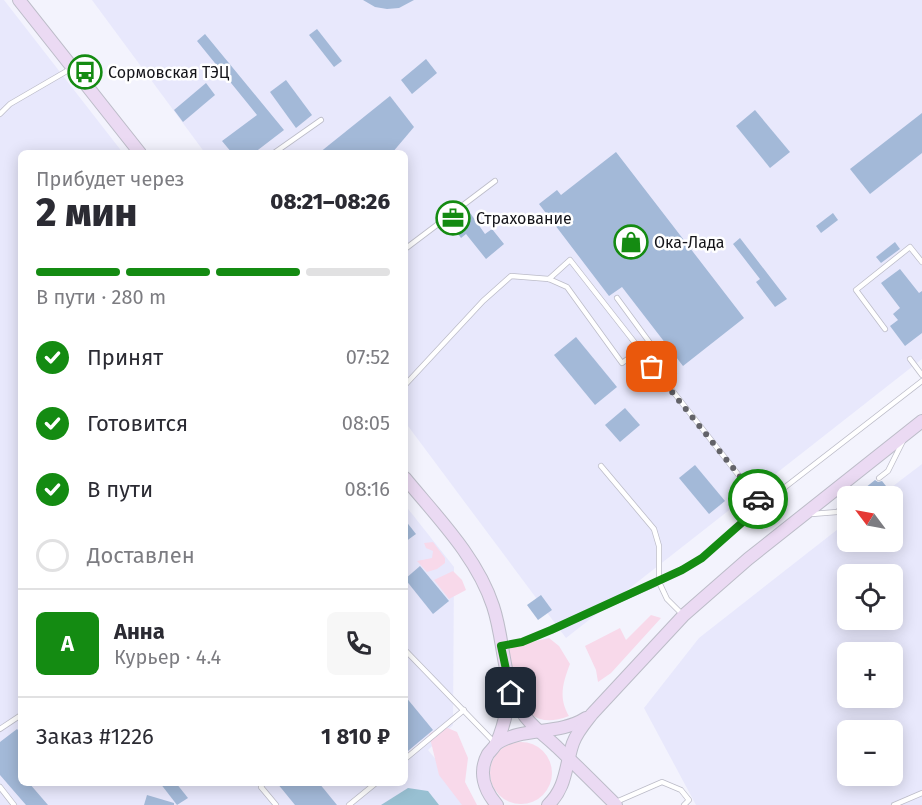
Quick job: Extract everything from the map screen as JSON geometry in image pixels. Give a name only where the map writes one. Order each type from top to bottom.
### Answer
[{"type":"main road","points":[[19,0],[138,150]]},
{"type":"main road","points":[[548,805],[562,788],[573,741],[592,714],[684,615],[748,559],[922,421]]},
{"type":"main road","points":[[408,482],[460,546],[481,578],[493,607],[511,693],[524,715],[615,804]]},
{"type":"main road","points":[[496,744],[511,693]]},
{"type":"main road","points":[[496,805],[485,787],[483,767],[488,754],[496,744],[507,737],[577,724],[592,714]]},
{"type":"lane","points":[[0,114],[10,104],[72,68]]},
{"type":"lane","points":[[278,150],[321,120]]},
{"type":"lane","points":[[408,247],[495,181]]},
{"type":"lane","points":[[885,329],[856,290],[910,248],[922,262]]},
{"type":"lane","points":[[549,279],[570,260],[762,505]]},
{"type":"lane","points":[[408,382],[483,302],[511,276],[549,279],[567,287],[622,363],[650,342]]},
{"type":"lane","points":[[617,298],[674,374]]},
{"type":"lane","points":[[910,359],[922,375]]},
{"type":"lane","points":[[501,646],[522,642],[551,630],[659,582],[702,558],[762,505],[922,381]]},
{"type":"lane","points":[[879,478],[888,471],[908,432]]},
{"type":"lane","points":[[601,466],[654,529],[659,546],[659,582],[667,600],[684,615]]},
{"type":"lane","points":[[806,514],[837,512]]},
{"type":"lane","points":[[408,653],[496,744]]},
{"type":"lane","points":[[408,757],[464,711]]},
{"type":"lane","points":[[0,729],[18,717]]},
{"type":"lane","points":[[615,804],[662,782],[681,790],[693,805]]},
{"type":"lane","points":[[262,786],[276,805]]},
{"type":"lane","points":[[349,805],[372,786]]},
{"type":"lane","points":[[0,788],[14,805]]},
{"type":"lane","points":[[894,805],[922,793]]},
{"type":"lane","points":[[684,805],[689,800]]},
{"type":"shaded area","points":[[0,0],[4,0],[121,150],[18,150],[18,786],[408,786],[408,509],[454,567],[453,725],[428,750],[474,805],[0,805]]},
{"type":"shaded area","points":[[92,0],[922,0],[922,359],[566,638],[408,426],[408,150],[203,150]]},
{"type":"shaded area","points":[[922,464],[922,805],[696,805],[644,708],[699,638],[837,530],[837,552],[903,552],[903,486],[893,486]]},
{"type":"shaded area","points":[[433,542],[445,558],[445,563],[427,572],[417,561],[432,558],[433,551],[426,548],[424,543]]},
{"type":"shaded area","points":[[453,571],[462,580],[466,590],[449,599],[434,580]]},
{"type":"shaded area","points":[[651,615],[661,618],[611,673],[598,682],[596,670],[585,646],[620,628],[626,640]]},
{"type":"shaded area","points":[[549,638],[559,646],[570,664],[563,690],[564,703],[569,716],[553,720],[540,719],[530,713],[523,704],[505,652],[515,646]]},
{"type":"shaded area","points":[[443,726],[457,732],[468,758],[465,782],[477,805],[462,805],[439,775],[429,734]]},
{"type":"shaded area","points":[[515,742],[527,742],[543,751],[550,761],[552,773],[550,785],[543,795],[527,804],[515,804],[504,799],[495,790],[490,779],[490,767],[495,756],[504,747]]},
{"type":"shaded area","points":[[408,788],[428,791],[439,805],[381,805]]},
{"type":"building","points":[[363,0],[414,0],[399,8],[387,9],[375,7]]},
{"type":"building","points":[[317,29],[342,61],[334,67],[309,35]]},
{"type":"building","points":[[205,34],[284,130],[258,150],[230,150],[222,141],[257,115],[197,41]]},
{"type":"building","points":[[426,59],[437,73],[412,94],[401,80]]},
{"type":"building","points":[[286,80],[312,115],[296,128],[270,92]]},
{"type":"building","points":[[206,83],[215,95],[183,122],[174,110]]},
{"type":"building","points":[[390,96],[414,127],[395,150],[323,150]]},
{"type":"building","points":[[755,110],[790,152],[770,168],[736,126]]},
{"type":"building","points":[[922,113],[922,153],[870,194],[850,169]]},
{"type":"building","points":[[616,152],[744,318],[683,366],[622,287],[609,296],[539,204],[557,190],[561,195]]},
{"type":"building","points":[[468,210],[485,234],[492,229],[504,244],[486,259],[466,234],[461,238],[450,223]]},
{"type":"building","points":[[833,213],[838,220],[821,233],[816,226]]},
{"type":"building","points":[[740,238],[787,299],[775,307],[756,282],[760,279],[733,244]]},
{"type":"building","points":[[895,242],[900,249],[881,263],[876,257]]},
{"type":"building","points":[[900,269],[919,293],[922,291],[922,333],[905,346],[890,326],[898,320],[893,314],[900,308],[881,283]]},
{"type":"building","points":[[576,337],[617,387],[595,405],[554,355]]},
{"type":"building","points":[[625,408],[640,425],[620,442],[605,425]]},
{"type":"building","points":[[695,465],[725,501],[709,514],[679,478]]},
{"type":"building","points":[[875,480],[882,481],[886,486],[868,486]]},
{"type":"building","points":[[408,524],[416,534],[408,540]]},
{"type":"building","points":[[420,566],[449,601],[433,614],[408,583],[408,576]]},
{"type":"building","points":[[541,595],[552,610],[538,620],[527,605]]},
{"type":"building","points":[[408,700],[433,730],[408,751]]},
{"type":"building","points":[[18,730],[18,786],[32,786],[48,805],[26,805],[0,775],[0,742]]},
{"type":"building","points":[[162,786],[178,786],[188,798],[177,805]]},
{"type":"building","points":[[279,786],[321,786],[337,805],[295,805]]},
{"type":"building","points":[[147,795],[174,803],[174,805],[144,805]]},
{"type":"way so far","points":[[652,367],[758,499]]},
{"type":"place","name":"Сормовская ТЭЦ","points":[[85,72]]},
{"type":"place","name":"Страхование","points":[[453,218]]},
{"type":"place","name":"Ока-Лада","points":[[631,242]]},
{"type":"route","points":[[511,693],[501,646],[522,642],[551,630],[682,570],[702,558],[762,505],[758,499]]}]
